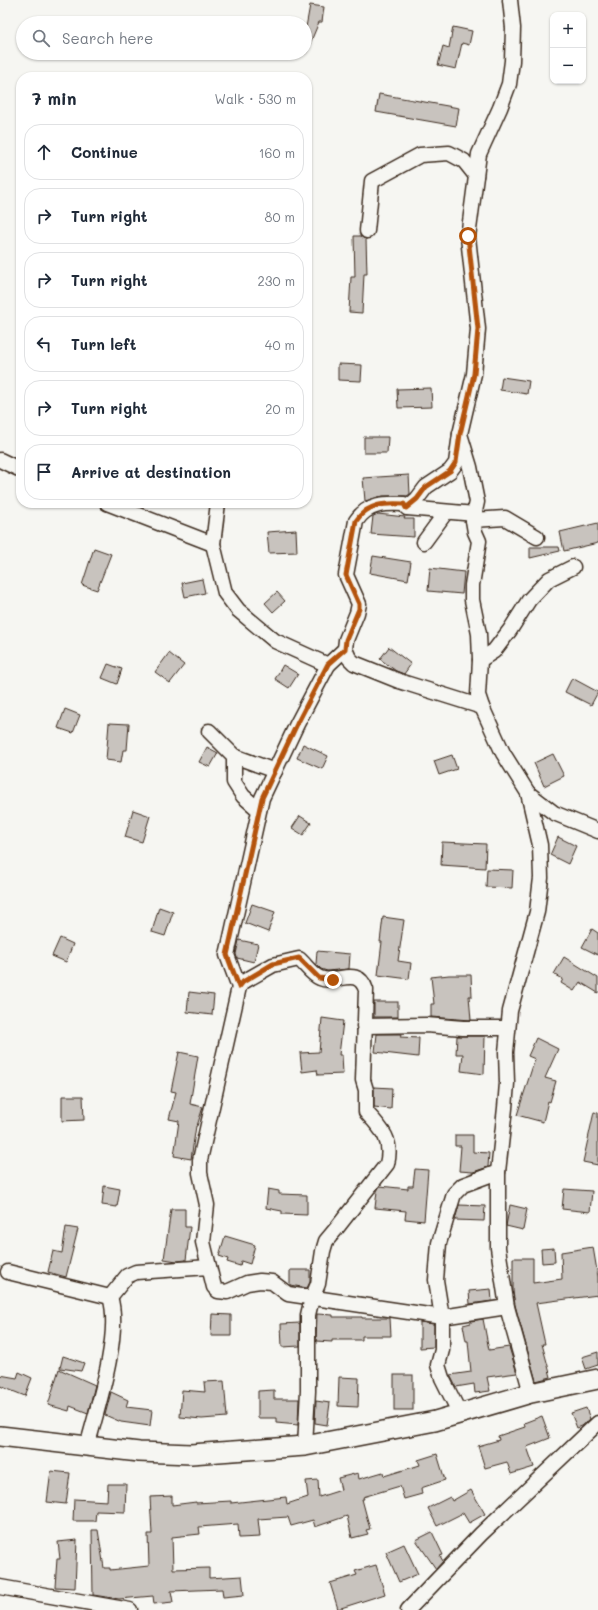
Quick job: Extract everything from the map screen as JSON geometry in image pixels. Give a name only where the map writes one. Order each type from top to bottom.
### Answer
[{"type":"street","points":[[406,508],[417,499],[426,487],[450,471],[456,462],[460,434],[474,374],[478,329],[468,236],[479,154],[509,84],[513,35],[510,0]]},
{"type":"street","points":[[366,231],[372,181],[420,155],[449,153],[464,161],[476,176]]},
{"type":"street","points":[[460,434],[470,467],[477,502],[474,517],[475,532],[479,541],[472,585],[472,600],[480,634],[478,695],[503,753],[528,793],[540,845],[542,878],[537,912],[510,1011],[506,1052],[506,1095],[498,1172],[498,1248],[507,1307],[531,1393]]},
{"type":"street","points":[[0,460],[16,468]]},
{"type":"street","points":[[482,707],[399,681],[354,663],[349,658],[345,649],[346,640],[359,609],[359,604],[346,575],[356,521],[360,514],[379,504],[404,504],[406,508],[434,509],[474,517],[505,518],[537,537]]},
{"type":"street","points":[[120,508],[213,544]]},
{"type":"street","points":[[217,508],[213,544],[225,593],[238,610],[275,641],[328,664]]},
{"type":"street","points":[[424,542],[446,512]]},
{"type":"street","points":[[480,660],[494,651],[510,630],[528,600],[549,579],[574,567]]},
{"type":"street","points":[[239,987],[227,955],[262,798],[297,724],[328,664],[345,649]]},
{"type":"street","points":[[209,731],[234,756],[275,771]]},
{"type":"street","points":[[234,756],[234,782],[243,796],[259,810]]},
{"type":"street","points":[[528,793],[554,813],[598,830]]},
{"type":"street","points":[[534,822],[554,813]]},
{"type":"street","points":[[305,1446],[308,1391],[308,1315],[312,1298],[318,1284],[323,1251],[326,1242],[387,1164],[390,1153],[389,1146],[382,1129],[366,1112],[366,1090],[363,1080],[366,990],[364,983],[359,979],[344,976],[333,980],[319,978],[299,958],[273,964],[243,982],[239,987],[200,1160],[200,1173],[207,1206],[203,1242],[214,1287],[218,1290],[227,1292],[247,1284],[260,1281],[272,1282],[288,1294],[312,1298],[442,1317],[507,1307]]},
{"type":"street","points":[[364,1026],[426,1025],[463,1028],[508,1028]]},
{"type":"street","points":[[460,1414],[442,1378],[438,1365],[442,1350],[442,1317],[436,1280],[439,1243],[454,1194],[463,1185],[498,1172]]},
{"type":"street","points":[[110,1297],[127,1276],[136,1272],[209,1267]]},
{"type":"street","points":[[8,1272],[110,1297]]},
{"type":"street","points":[[87,1447],[108,1363],[112,1340],[113,1306],[110,1297]]},
{"type":"street","points":[[0,1436],[139,1452],[191,1454],[305,1446],[366,1435],[460,1414],[531,1393],[598,1378]]},
{"type":"street","points":[[408,1610],[481,1534],[598,1423]]},
{"type":"street","points":[[0,1587],[130,1610]]},
{"type":"building","points":[[310,5],[324,7],[322,22],[319,22],[312,39],[312,16],[308,16]]},
{"type":"building","points":[[453,27],[472,31],[469,45],[462,43],[456,69],[438,65],[443,46],[449,48]]},
{"type":"building","points":[[379,94],[459,108],[456,126],[376,112]]},
{"type":"building","points":[[354,236],[360,236],[366,239],[367,274],[364,274],[362,313],[349,312],[351,277],[355,277]]},
{"type":"building","points":[[338,364],[362,365],[361,381],[338,380]]},
{"type":"building","points":[[502,377],[529,381],[527,394],[500,390]]},
{"type":"building","points":[[431,388],[432,407],[398,408],[397,389]]},
{"type":"building","points":[[364,437],[388,437],[387,453],[364,453]]},
{"type":"building","points":[[409,475],[410,494],[407,496],[383,496],[365,501],[363,478]]},
{"type":"building","points":[[378,514],[405,517],[404,519],[414,519],[414,537],[371,534],[373,516]]},
{"type":"building","points":[[598,523],[598,543],[564,551],[560,532]]},
{"type":"building","points":[[296,530],[297,552],[269,553],[267,532]]},
{"type":"building","points":[[530,547],[559,547],[560,551],[530,558]]},
{"type":"building","points":[[94,548],[111,554],[97,590],[82,585]]},
{"type":"building","points":[[373,556],[411,562],[408,580],[370,573]]},
{"type":"building","points":[[430,568],[464,572],[462,594],[428,591]]},
{"type":"building","points":[[202,579],[205,593],[185,597],[182,583]]},
{"type":"building","points":[[277,592],[285,601],[273,612],[265,603]]},
{"type":"building","points":[[389,647],[411,664],[404,674],[396,671],[380,659]]},
{"type":"building","points":[[169,653],[184,665],[170,683],[155,672]]},
{"type":"building","points":[[108,664],[122,669],[117,684],[102,678]]},
{"type":"building","points":[[283,665],[298,674],[289,688],[275,679]]},
{"type":"building","points":[[572,678],[598,692],[591,705],[565,692]]},
{"type":"building","points":[[65,709],[80,715],[73,733],[58,728]]},
{"type":"building","points":[[109,723],[129,724],[127,750],[123,750],[121,762],[106,760]]},
{"type":"building","points":[[303,744],[328,756],[322,769],[297,758]]},
{"type":"building","points":[[207,747],[218,753],[210,767],[199,762]]},
{"type":"building","points":[[553,754],[564,776],[544,786],[534,763]]},
{"type":"building","points":[[452,755],[457,769],[439,775],[434,761]]},
{"type":"building","points":[[133,810],[150,816],[142,842],[125,837]]},
{"type":"building","points":[[300,816],[311,823],[303,835],[292,828]]},
{"type":"building","points":[[558,837],[576,846],[568,864],[550,855]]},
{"type":"building","points":[[442,842],[486,844],[485,868],[441,865]]},
{"type":"building","points":[[487,869],[513,870],[512,888],[486,887]]},
{"type":"building","points":[[252,904],[275,912],[268,932],[245,923]]},
{"type":"building","points":[[159,907],[173,912],[165,936],[152,932]]},
{"type":"building","points":[[383,917],[404,920],[398,961],[411,963],[409,979],[378,975]]},
{"type":"building","points":[[592,929],[598,933],[598,955],[582,947]]},
{"type":"building","points":[[60,938],[73,944],[66,962],[52,956]]},
{"type":"building","points":[[239,940],[258,944],[254,962],[237,958],[236,954]]},
{"type":"building","points":[[317,951],[350,954],[349,969],[327,971],[321,969],[316,964]]},
{"type":"building","points":[[564,957],[598,978],[598,993],[580,982],[574,991],[561,983],[563,979],[554,974]]},
{"type":"building","points":[[471,975],[472,996],[469,996],[471,1020],[431,1017],[431,1004],[434,1004],[431,977]]},
{"type":"building","points":[[189,992],[214,995],[212,1015],[187,1012]]},
{"type":"building","points":[[374,1002],[398,1002],[398,1017],[374,1017]]},
{"type":"building","points":[[322,1018],[343,1021],[339,1055],[342,1055],[343,1074],[318,1075],[317,1070],[302,1072],[300,1053],[319,1052]]},
{"type":"building","points":[[377,1034],[401,1034],[400,1037],[419,1038],[418,1057],[375,1052]]},
{"type":"building","points":[[457,1036],[485,1036],[484,1074],[461,1071],[463,1054],[456,1054]]},
{"type":"building","points":[[536,1038],[558,1049],[545,1078],[556,1081],[550,1102],[548,1101],[543,1122],[517,1115],[535,1059],[528,1056]]},
{"type":"building","points":[[179,1052],[198,1056],[190,1104],[203,1107],[196,1126],[191,1159],[174,1156],[179,1121],[169,1119],[176,1092],[171,1091]]},
{"type":"building","points":[[374,1087],[392,1088],[391,1109],[374,1107]]},
{"type":"building","points":[[62,1096],[83,1096],[84,1120],[62,1121]]},
{"type":"building","points":[[594,1112],[598,1113],[598,1165],[583,1162]]},
{"type":"building","points":[[455,1135],[473,1135],[473,1152],[489,1153],[488,1167],[473,1172],[459,1171],[461,1146],[455,1146]]},
{"type":"building","points":[[415,1169],[428,1170],[424,1221],[405,1219],[406,1211],[375,1208],[377,1191],[380,1186],[408,1189],[408,1186],[413,1186]]},
{"type":"building","points":[[104,1186],[120,1189],[117,1207],[102,1205]]},
{"type":"building","points":[[268,1189],[279,1191],[279,1194],[307,1195],[307,1215],[282,1214],[282,1211],[266,1208]]},
{"type":"building","points":[[564,1189],[592,1191],[590,1212],[562,1209]]},
{"type":"building","points":[[459,1205],[485,1206],[484,1221],[455,1220]]},
{"type":"building","points":[[510,1205],[527,1209],[523,1230],[506,1226]]},
{"type":"building","points":[[171,1209],[185,1209],[185,1227],[190,1227],[186,1260],[177,1261],[164,1259]]},
{"type":"building","points":[[66,1227],[78,1229],[66,1277],[48,1272],[53,1251],[62,1253]]},
{"type":"building","points":[[225,1236],[255,1245],[250,1264],[241,1261],[240,1266],[227,1262],[228,1259],[219,1256]]},
{"type":"building","points":[[593,1247],[598,1277],[598,1295],[536,1303],[545,1344],[542,1344],[551,1377],[536,1381],[515,1305],[513,1292],[513,1258],[533,1258],[533,1283],[562,1279],[561,1252]]},
{"type":"building","points":[[554,1248],[555,1262],[542,1263],[541,1249]]},
{"type":"building","points":[[290,1270],[310,1270],[310,1282],[307,1288],[290,1285]]},
{"type":"building","points":[[491,1289],[492,1301],[470,1304],[469,1291]]},
{"type":"building","points":[[212,1314],[231,1315],[231,1336],[211,1336]]},
{"type":"building","points":[[317,1314],[333,1315],[333,1317],[390,1318],[391,1336],[362,1336],[362,1340],[332,1340],[332,1342],[316,1341]]},
{"type":"building","points":[[483,1319],[489,1350],[509,1347],[517,1373],[487,1377],[490,1391],[475,1393],[474,1384],[456,1387],[450,1375],[471,1372],[468,1341],[466,1341],[463,1325],[471,1323],[471,1321]]},
{"type":"building","points":[[420,1322],[434,1324],[434,1347],[420,1348]]},
{"type":"building","points":[[300,1323],[300,1346],[282,1347],[281,1324]]},
{"type":"building","points":[[598,1352],[598,1365],[586,1369],[582,1357]]},
{"type":"building","points":[[63,1356],[84,1363],[81,1371],[60,1368]]},
{"type":"building","points":[[59,1369],[95,1385],[88,1413],[70,1406],[69,1411],[48,1405]]},
{"type":"building","points":[[19,1372],[32,1378],[25,1396],[0,1386],[0,1375],[17,1378]]},
{"type":"building","points":[[394,1375],[413,1375],[413,1410],[394,1410]]},
{"type":"building","points":[[339,1377],[359,1378],[358,1407],[338,1406]]},
{"type":"building","points":[[224,1381],[227,1417],[202,1419],[180,1417],[182,1390],[205,1392],[204,1382]]},
{"type":"building","points":[[274,1390],[274,1399],[299,1399],[298,1425],[276,1423],[276,1418],[258,1418],[258,1391]]},
{"type":"building","points":[[111,1392],[128,1400],[126,1407],[152,1410],[150,1426],[121,1422],[105,1415]]},
{"type":"building","points":[[316,1401],[330,1403],[327,1425],[315,1423]]},
{"type":"building","points":[[586,1408],[590,1419],[582,1426],[577,1428],[571,1413]]},
{"type":"building","points":[[542,1416],[550,1438],[527,1447],[534,1467],[511,1474],[507,1462],[485,1468],[478,1446],[499,1440],[498,1436],[525,1427],[524,1423]]},
{"type":"building","points":[[437,1454],[445,1480],[421,1488],[422,1494],[404,1499],[400,1486],[363,1497],[364,1499],[362,1499],[370,1529],[366,1530],[368,1534],[352,1538],[347,1516],[315,1527],[313,1520],[291,1526],[288,1517],[258,1519],[260,1537],[239,1538],[238,1524],[199,1527],[200,1534],[172,1537],[173,1569],[209,1568],[209,1578],[242,1576],[244,1595],[223,1597],[222,1589],[171,1591],[173,1602],[154,1604],[153,1596],[119,1599],[93,1595],[92,1530],[98,1530],[104,1568],[110,1568],[110,1570],[149,1566],[148,1534],[152,1534],[150,1497],[172,1496],[172,1505],[196,1502],[231,1501],[231,1503],[286,1497],[287,1504],[308,1497],[306,1481],[318,1480],[319,1497],[341,1490],[338,1478],[358,1473],[359,1479],[383,1472],[384,1476],[420,1465],[418,1460]]},
{"type":"building","points":[[51,1471],[70,1473],[66,1504],[47,1502]]},
{"type":"building","points":[[108,1484],[126,1484],[125,1512],[96,1511],[95,1521],[73,1521],[74,1499],[107,1501]]},
{"type":"building","points":[[471,1490],[485,1514],[469,1523],[463,1513],[437,1526],[428,1508],[450,1497],[452,1501]]},
{"type":"building","points":[[432,1532],[443,1555],[440,1556],[443,1561],[436,1569],[416,1540]]},
{"type":"building","points":[[77,1540],[75,1588],[55,1587],[57,1559],[60,1559],[58,1542]]},
{"type":"building","points":[[404,1544],[418,1574],[399,1582],[386,1552]]},
{"type":"building","points":[[376,1565],[385,1594],[338,1609],[330,1583],[357,1575],[355,1571]]},
{"type":"route","points":[[333,980],[319,978],[299,958],[273,964],[243,982],[239,987],[227,955],[262,798],[297,724],[328,664],[345,649],[346,640],[359,609],[359,604],[346,575],[356,521],[360,514],[379,504],[404,504],[406,508],[417,499],[426,487],[450,471],[456,462],[460,434],[474,374],[478,329],[468,236]]}]
